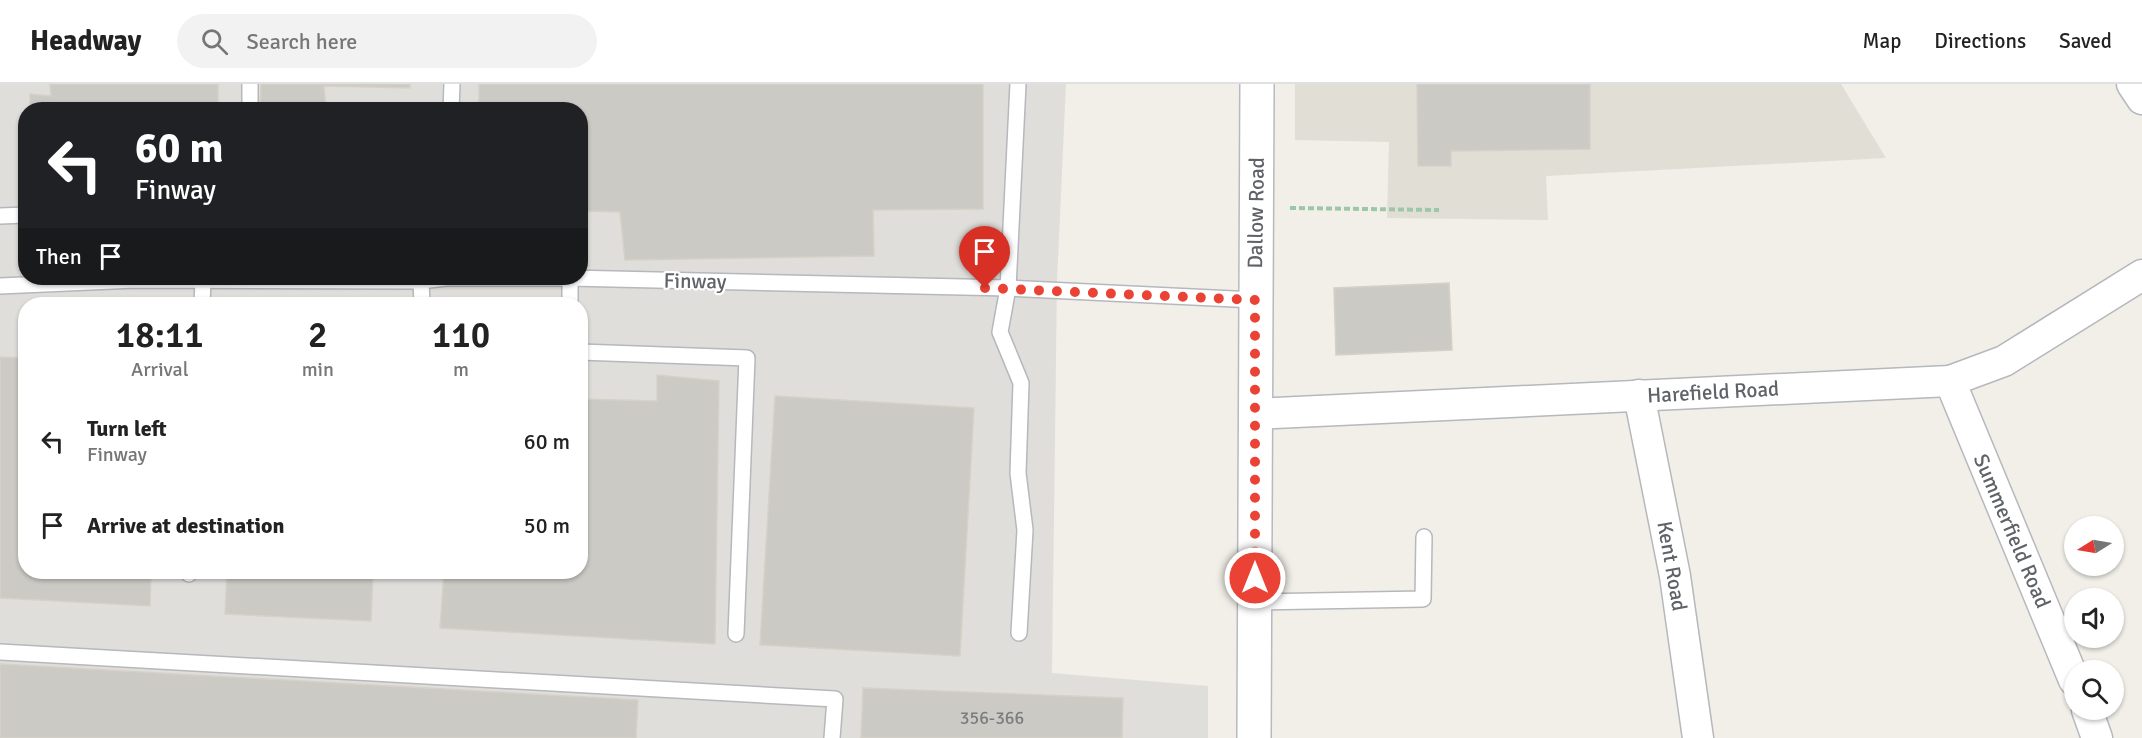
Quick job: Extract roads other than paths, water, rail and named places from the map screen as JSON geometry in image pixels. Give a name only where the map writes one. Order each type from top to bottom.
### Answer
[{"type":"street","name":"Dallow Road","points":[[1254,738],[1257,84]]},
{"type":"street","points":[[2132,84],[2142,99]]},
{"type":"street","name":"Harefield Road","points":[[1255,414],[1950,381],[2004,362],[2142,275]]},
{"type":"street","name":"Summerfield Road","points":[[1950,381],[2066,660]]},
{"type":"street","name":"Kent Road","points":[[1639,395],[1675,576],[1698,738]]},
{"type":"street","points":[[2091,720],[2097,738]]},
{"type":"lane","points":[[250,84],[250,102]]},
{"type":"lane","points":[[451,102],[452,84]]},
{"type":"lane","points":[[1018,84],[1008,288],[1000,332],[1021,383],[1018,473],[1025,530],[1020,633]]},
{"type":"lane","points":[[0,216],[18,215]]},
{"type":"lane","name":"Finway","points":[[588,278],[1008,288],[1255,300]]},
{"type":"lane","name":"Finway","points":[[0,286],[22,285]]},
{"type":"lane","points":[[588,352],[747,358],[736,634]]},
{"type":"lane","points":[[1255,602],[1423,599],[1424,537]]},
{"type":"lane","points":[[0,652],[835,699],[832,738]]}]
